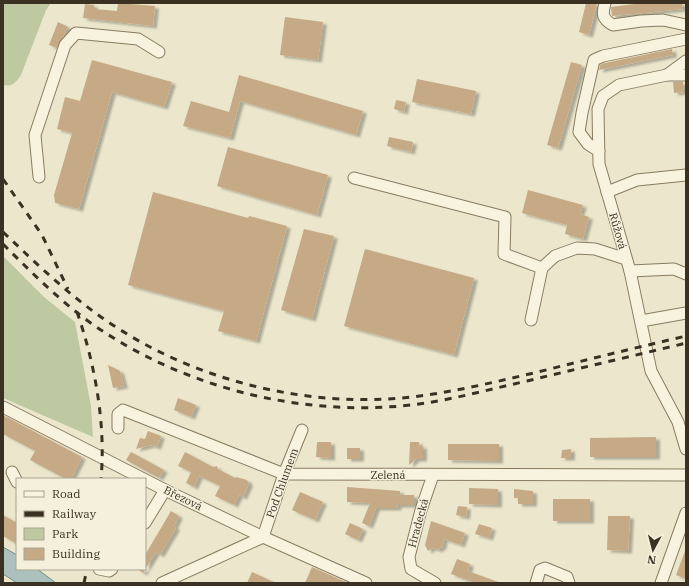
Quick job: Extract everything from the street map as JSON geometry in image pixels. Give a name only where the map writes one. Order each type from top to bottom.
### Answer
[{"type":"street","points":[[605,3],[602,13],[605,21],[613,25],[663,20],[686,25]]},
{"type":"street","points":[[39,177],[34,135],[65,45],[76,33],[138,39],[159,52]]},
{"type":"street","points":[[599,151],[588,144],[580,132],[583,106],[594,60],[603,56],[686,39]]},
{"type":"street","name":"Růžová","points":[[686,61],[667,75],[619,85],[603,96],[598,109],[599,164],[630,271],[651,371],[678,422],[686,449]]},
{"type":"street","points":[[667,75],[686,75]]},
{"type":"street","points":[[607,192],[637,180],[686,174]]},
{"type":"street","points":[[354,178],[505,217],[504,254],[542,268]]},
{"type":"street","points":[[531,320],[542,268],[555,256],[577,248],[595,249],[626,259]]},
{"type":"street","points":[[630,271],[674,270],[686,274]]},
{"type":"street","points":[[641,321],[686,313]]},
{"type":"street","name":"Březová","points":[[3,407],[142,478]]},
{"type":"street","name":"Zelená","points":[[118,428],[118,414],[123,410],[284,474],[686,474]]},
{"type":"street","name":"Pod Chlumem","points":[[263,537],[284,474],[302,430]]},
{"type":"street","name":"Hradecká","points":[[433,475],[421,510],[409,557],[411,569],[435,583]]},
{"type":"street","name":"Březová","points":[[146,480],[263,537],[366,583]]},
{"type":"street","points":[[146,521],[165,490]]},
{"type":"street","points":[[661,583],[686,513]]},
{"type":"street","points":[[162,583],[263,537]]},
{"type":"street","points":[[536,583],[540,570],[545,568],[567,577],[569,583]]},
{"type":"green space","points":[[3,3],[51,3],[46,10],[21,75],[12,85],[3,85]]},
{"type":"green space","points":[[3,256],[44,297],[75,322],[91,406],[93,437],[3,398]]},
{"type":"shaded area","points":[[3,547],[16,554],[16,570],[38,570],[56,583],[17,583],[3,574]]},
{"type":"building","points":[[118,3],[155,6],[153,26],[83,18],[85,4],[94,5],[94,9],[117,11]]},
{"type":"building","points":[[586,3],[597,3],[589,35],[579,32]]},
{"type":"building","points":[[642,3],[682,3],[683,9],[612,16],[611,7]]},
{"type":"building","points":[[285,17],[323,22],[318,60],[280,55]]},
{"type":"building","points":[[58,22],[68,27],[57,48],[49,45]]},
{"type":"building","points":[[672,49],[673,55],[599,70],[600,65],[605,63]]},
{"type":"building","points":[[92,60],[172,82],[164,107],[112,92],[79,209],[55,203],[54,195],[72,133],[57,129],[65,97],[80,101]]},
{"type":"building","points":[[571,62],[582,65],[558,148],[547,145]]},
{"type":"building","points":[[239,75],[363,111],[356,135],[240,101],[230,138],[183,126],[191,101],[229,112]]},
{"type":"building","points":[[417,79],[476,91],[471,114],[412,102]]},
{"type":"building","points":[[673,82],[683,82],[684,92],[674,93]]},
{"type":"building","points":[[396,100],[406,102],[404,112],[394,109]]},
{"type":"building","points":[[389,137],[413,142],[411,152],[387,146]]},
{"type":"building","points":[[228,147],[328,175],[317,215],[217,186]]},
{"type":"building","points":[[528,190],[583,205],[580,214],[589,217],[583,239],[565,234],[567,225],[522,213]]},
{"type":"building","points":[[153,192],[248,218],[249,216],[287,226],[256,341],[218,331],[224,311],[128,285]]},
{"type":"building","points":[[304,229],[334,236],[312,319],[281,310]]},
{"type":"building","points":[[365,249],[474,278],[454,355],[344,326]]},
{"type":"building","points":[[108,365],[120,371],[124,386],[113,388]]},
{"type":"building","points":[[178,398],[196,405],[191,417],[174,410]]},
{"type":"building","points":[[3,415],[82,457],[72,478],[64,478],[30,460],[35,451],[3,434]]},
{"type":"building","points":[[148,431],[161,436],[157,447],[151,445],[136,449],[140,438],[145,439]]},
{"type":"building","points":[[656,437],[656,457],[590,457],[590,438]]},
{"type":"building","points":[[317,442],[331,442],[331,458],[316,457]]},
{"type":"building","points":[[410,442],[419,442],[419,446],[423,446],[423,459],[416,459],[409,465]]},
{"type":"building","points":[[448,444],[499,444],[499,461],[448,460]]},
{"type":"building","points":[[347,448],[360,448],[360,459],[347,459]]},
{"type":"building","points":[[571,449],[571,458],[561,458],[562,450]]},
{"type":"building","points":[[131,452],[164,470],[159,478],[126,460]]},
{"type":"building","points":[[185,452],[213,467],[217,466],[218,469],[235,478],[247,480],[249,484],[243,497],[239,495],[234,505],[215,496],[220,486],[199,476],[194,487],[186,483],[191,472],[178,466]]},
{"type":"building","points":[[347,487],[400,491],[400,495],[414,495],[414,505],[398,505],[397,508],[376,508],[369,526],[362,523],[370,503],[347,502]]},
{"type":"building","points":[[469,488],[498,489],[498,505],[469,504]]},
{"type":"building","points":[[514,489],[533,491],[533,504],[518,504],[518,498],[514,498]]},
{"type":"building","points":[[300,492],[323,502],[315,520],[292,510]]},
{"type":"building","points":[[553,499],[590,499],[590,521],[553,521]]},
{"type":"building","points":[[458,506],[467,507],[466,517],[456,515]]},
{"type":"building","points":[[171,511],[179,516],[174,526],[176,528],[160,555],[156,552],[146,568],[146,553]]},
{"type":"building","points":[[3,515],[16,522],[16,543],[3,536]]},
{"type":"building","points":[[608,516],[630,516],[628,551],[607,550]]},
{"type":"building","points":[[431,521],[465,533],[461,545],[444,539],[442,548],[440,547],[439,550],[432,548],[428,551],[425,545]]},
{"type":"building","points":[[350,523],[363,529],[358,540],[345,534]]},
{"type":"building","points":[[479,524],[492,528],[489,538],[475,534]]},
{"type":"building","points":[[686,551],[686,579],[676,575]]},
{"type":"building","points":[[457,559],[470,564],[468,571],[498,583],[475,583],[451,574]]},
{"type":"building","points":[[312,567],[348,583],[305,583]]},
{"type":"building","points":[[252,572],[276,583],[247,583]]},
{"type":"railway","points":[[3,179],[42,235],[68,289]]},
{"type":"railway","points":[[3,232],[73,296],[103,319],[149,347],[181,362],[214,374],[248,385],[283,392],[318,397],[353,399],[388,399],[425,395],[462,389],[534,373],[686,336]]},
{"type":"railway","points":[[3,244],[65,303],[88,321],[124,344],[163,364],[204,381],[246,393],[289,402],[332,407],[376,407],[419,404],[473,394],[686,343]]},
{"type":"railway","points":[[77,312],[89,352],[98,394],[102,437],[101,478]]},
{"type":"railway","points":[[84,583],[87,570]]}]
